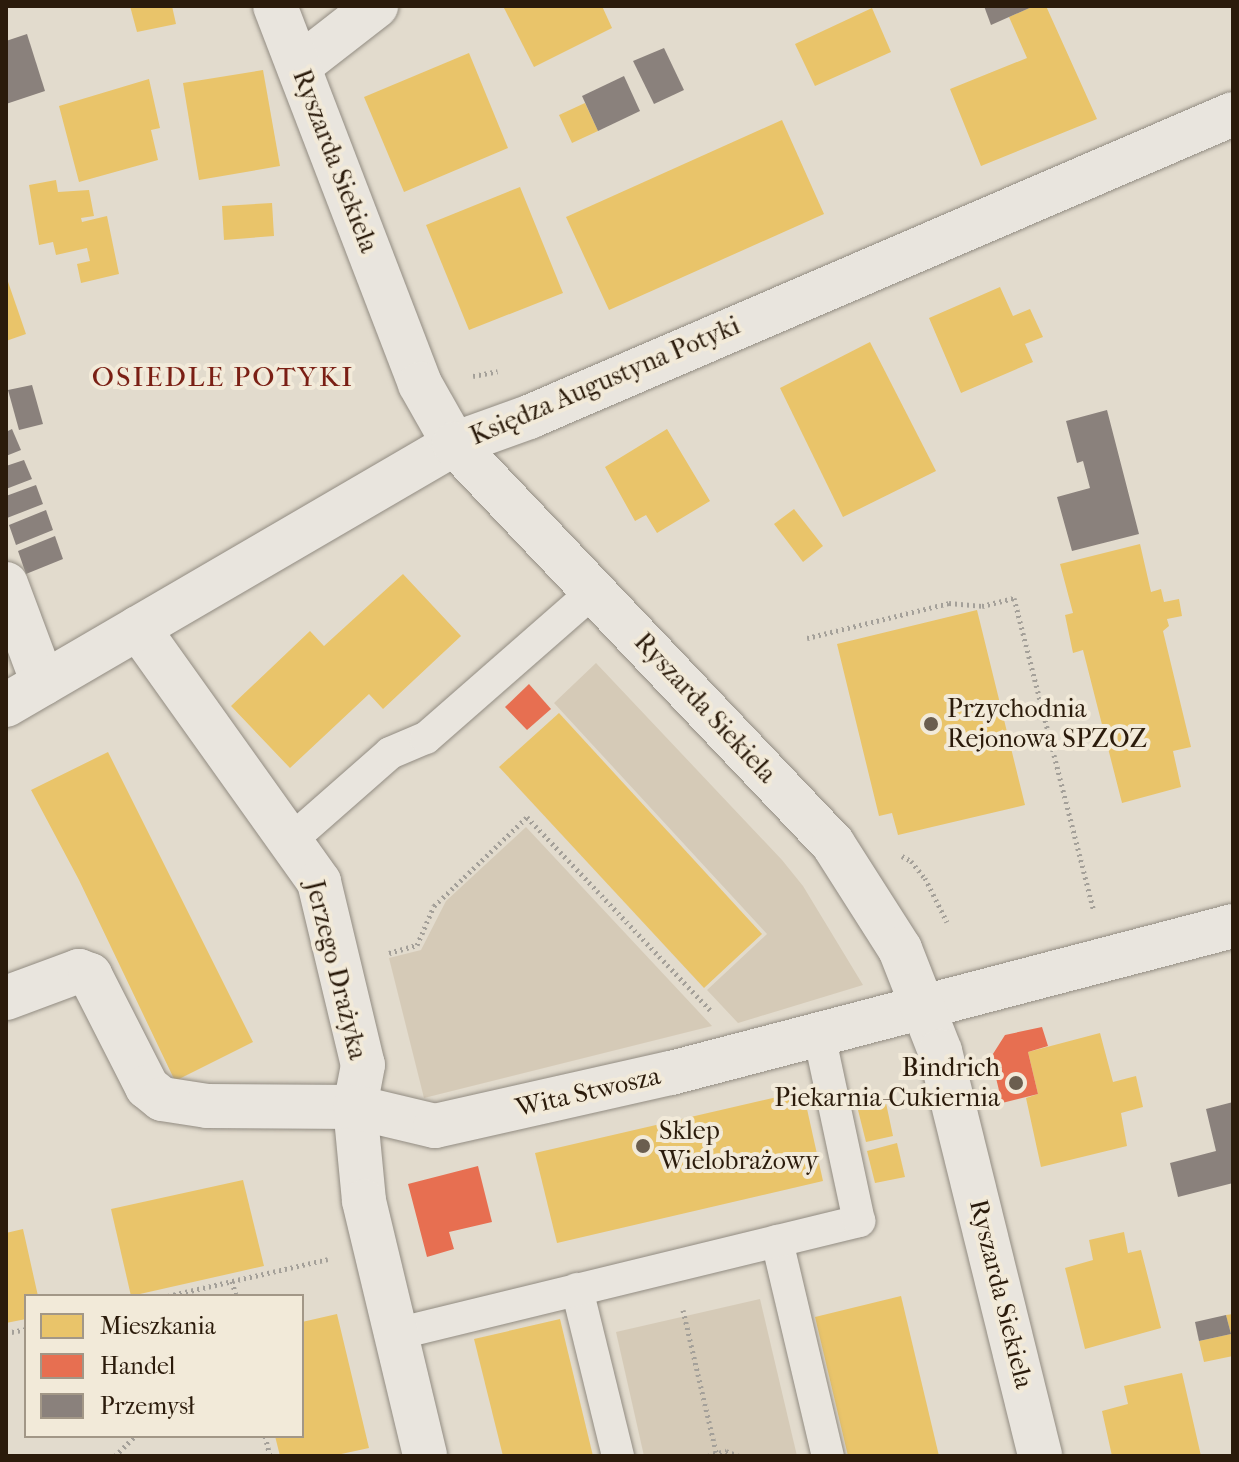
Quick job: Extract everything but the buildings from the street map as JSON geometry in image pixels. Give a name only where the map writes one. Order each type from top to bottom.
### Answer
[{"type":"street","name":"Ryszarda Siekiela","points":[[275,6],[420,384],[454,444],[833,844],[900,949],[924,1005],[959,1120],[1040,1456]]},
{"type":"street","points":[[299,66],[376,6]]},
{"type":"street","name":"Księdza Augustyna Potyki","points":[[6,705],[454,444],[529,417],[1233,114]]},
{"type":"street","points":[[6,584],[43,683]]},
{"type":"street","name":"Jerzego Drażyka","points":[[138,628],[319,882],[363,1065],[355,1107],[364,1201],[425,1456]]},
{"type":"street","name":"Wita Stwosza","points":[[6,998],[79,971],[90,975],[147,1087],[162,1099],[207,1106],[355,1107],[435,1126],[671,1073],[1233,926]]},
{"type":"lane","points":[[290,841],[390,753],[426,738],[595,590]]},
{"type":"lane","points":[[396,1334],[859,1221],[819,1034]]},
{"type":"lane","points":[[777,1241],[828,1456]]},
{"type":"lane","points":[[577,1289],[618,1456]]},
{"type":"path","points":[[807,638],[949,603],[982,606],[1014,598],[1097,920]]},
{"type":"path","points":[[384,955],[417,945],[434,906],[527,817],[696,995]]},
{"type":"path","points":[[177,1294],[332,1258]]},
{"type":"path","points":[[673,1266],[716,1452]]},
{"type":"path","points":[[232,1281],[235,1294]]},
{"type":"path","points":[[115,1456],[133,1438]]},
{"type":"path","points":[[708,1456],[716,1452],[739,1456]]},
{"type":"shaded area","points":[[596,663],[782,860],[803,886],[863,985],[738,1023],[707,990],[767,934],[554,703]]},
{"type":"shaded area","points":[[526,827],[712,1026],[424,1098],[389,958],[421,950],[446,901]]},
{"type":"shaded area","points":[[760,1299],[797,1456],[644,1456],[616,1332]]},
{"type":"place","name":"Przychodnia Rejonowa SPZOZ","points":[[931,724]]},
{"type":"place","name":"Bindrich Piekarnia-Cukiernia","points":[[1016,1083]]},
{"type":"place","name":"Sklep Wielobrażowy","points":[[643,1146]]},
{"type":"district","name":"OSIEDLE POTYKI","points":[[223,377]]}]
